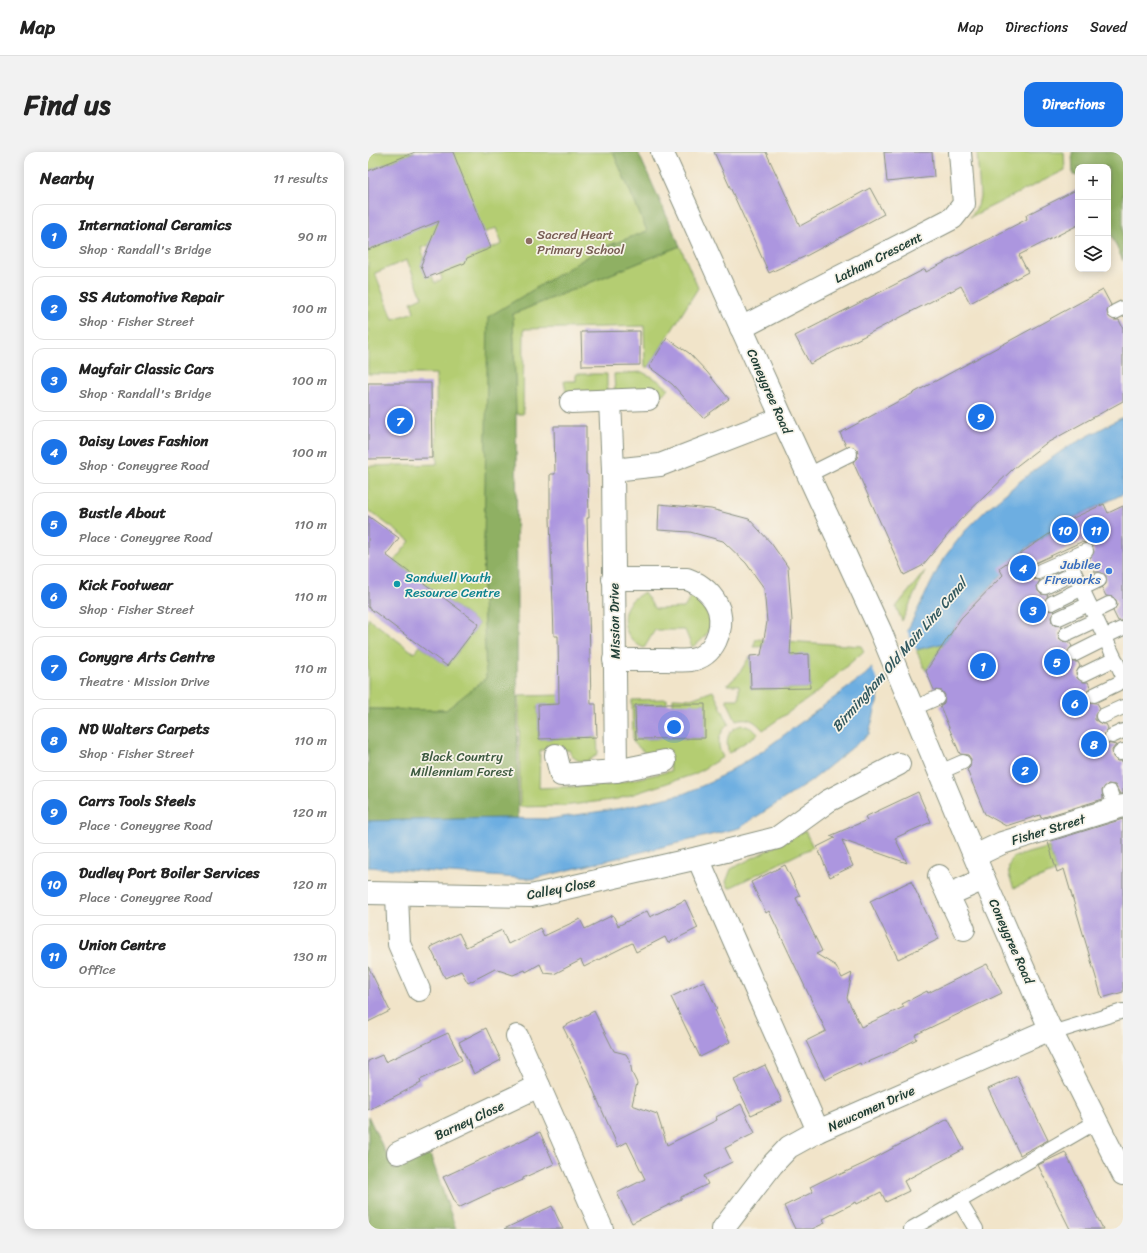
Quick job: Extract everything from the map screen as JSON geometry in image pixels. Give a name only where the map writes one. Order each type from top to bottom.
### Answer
[{"type":"street","name":"Coneygree Road","points":[[662,152],[880,630],[984,879],[1051,1031],[1123,1174]]},
{"type":"street","name":"Latham Crescent","points":[[741,328],[953,218],[964,204],[960,152]]},
{"type":"street","points":[[571,402],[648,399]]},
{"type":"street","name":"Mission Drive","points":[[610,401],[613,470],[616,771]]},
{"type":"street","points":[[613,470],[660,466],[782,418]]},
{"type":"street","points":[[613,579],[687,579],[696,582],[706,590],[713,599],[718,608],[721,619],[720,631],[716,641],[709,650],[692,660],[614,660]]},
{"type":"street","points":[[556,755],[561,775],[616,771],[665,761]]},
{"type":"street","name":"Calley Close","points":[[368,893],[397,895],[532,896],[698,858],[777,838],[828,801],[899,764]]},
{"type":"street","name":"Fisher Street","points":[[975,856],[1002,843],[1116,802]]},
{"type":"street","points":[[698,858],[743,962],[776,1031],[818,1131]]},
{"type":"street","points":[[964,929],[944,885],[984,879]]},
{"type":"street","points":[[397,895],[399,944],[418,990]]},
{"type":"street","name":"Newcomen Drive","points":[[723,1229],[772,1165],[790,1147],[818,1131],[1051,1031]]},
{"type":"street","points":[[517,1036],[602,1229]]},
{"type":"street","name":"Barney Close","points":[[398,1153],[539,1086]]},
{"type":"lane","points":[[808,475],[850,454]]},
{"type":"lane","points":[[1045,566],[1068,559],[1086,551]]},
{"type":"lane","points":[[1068,559],[1105,638],[1117,654],[1123,676]]},
{"type":"lane","points":[[1044,587],[1074,573]]},
{"type":"lane","points":[[1052,603],[1099,580]]},
{"type":"lane","points":[[1066,634],[1093,612],[1109,604]]},
{"type":"lane","points":[[1059,618],[1093,612]]},
{"type":"lane","points":[[1075,654],[1121,629]]},
{"type":"lane","points":[[1084,674],[1117,654]]},
{"type":"lane","points":[[1094,695],[1123,681]]},
{"type":"lane","points":[[912,706],[937,698]]},
{"type":"lane","points":[[1103,716],[1123,707]]},
{"type":"lane","points":[[940,772],[963,762]]},
{"type":"lane","points":[[1051,1031],[1123,1011]]},
{"type":"lane","points":[[911,1229],[1096,1122]]},
{"type":"lane","points":[[959,1201],[976,1229]]},
{"type":"green space","points":[[368,152],[415,152],[368,171]]},
{"type":"green space","points":[[453,152],[613,152],[648,231],[602,248],[489,317],[483,598],[487,678],[446,710],[368,709],[368,618],[414,653],[420,646],[447,666],[479,624],[394,561],[410,541],[368,510],[368,466],[437,464],[436,374],[368,374],[368,250]],"holes":[[[496,228],[502,244],[476,255],[469,239]],[[429,245],[432,254],[443,265],[440,273],[442,279],[435,283],[432,276],[424,273],[421,265],[424,257],[421,248]],[[407,260],[422,297],[411,302],[414,312],[393,319],[375,273]]]},
{"type":"green space","name":"Black Country Millennium Forest","points":[[613,152],[638,152],[680,246],[513,314],[516,414],[518,818],[368,821],[368,709],[446,710],[486,678],[483,598],[488,317],[602,248],[647,231]]},
{"type":"green space","points":[[977,152],[1064,152],[1065,170],[970,217],[978,206],[980,196]]},
{"type":"green space","points":[[1072,152],[1123,152],[1123,261],[1111,235],[1111,164],[1075,164],[1075,175],[1073,175]]},
{"type":"green space","points":[[680,246],[698,288],[649,367],[645,367],[644,326],[524,329],[523,414],[516,414],[513,314]]},
{"type":"green space","points":[[642,372],[659,381],[669,389],[650,404],[615,394],[614,374]]},
{"type":"green space","points":[[576,374],[607,374],[607,395],[570,396],[566,392],[564,381],[576,381]]},
{"type":"green space","points":[[925,571],[902,621],[896,607]]},
{"type":"green space","points":[[644,592],[655,609],[684,608],[693,594],[701,600],[709,614],[709,628],[706,635],[692,647],[685,630],[655,630],[644,648],[638,645],[628,634],[624,621],[627,607],[631,601]]},
{"type":"green space","points":[[756,639],[861,646],[864,651],[815,694],[763,730],[751,720],[736,720],[726,699],[739,699],[739,685],[727,685],[738,675],[750,656],[751,689],[776,689],[783,678],[784,689],[810,688],[809,655],[783,655],[782,646],[753,647]]},
{"type":"green space","points":[[944,643],[926,671],[916,650]]},
{"type":"green space","points":[[713,691],[729,724],[722,731],[719,739],[719,748],[723,757],[695,774],[618,799],[563,806],[520,807],[519,696],[563,695],[564,704],[538,705],[539,739],[564,738],[571,727],[571,738],[597,737],[598,753],[590,760],[586,761],[578,760],[569,750],[540,750],[539,788],[609,785],[671,771],[667,753],[646,754],[633,742],[632,700],[667,699],[667,704],[635,705],[636,739],[705,738],[705,704],[673,705],[673,698],[691,699]]},
{"type":"green space","points":[[742,725],[752,728],[758,734],[729,753],[727,744],[728,736],[733,729]]},
{"type":"green space","points":[[805,831],[813,847],[729,888],[726,882],[731,869]]},
{"type":"green space","points":[[1049,847],[1057,871],[1014,888],[1009,876],[1009,868],[1014,857]]},
{"type":"green space","points":[[368,1116],[394,1170],[430,1154],[456,1229],[368,1229]]},
{"type":"water","name":"Birmingham Old Main Line Canal","points":[[1123,417],[1123,494],[1071,519],[1027,548],[961,618],[944,643],[916,650],[881,687],[869,734],[810,782],[739,828],[532,879],[368,867],[368,821],[502,818],[550,819],[622,808],[683,794],[711,782],[761,752],[865,675],[907,631],[943,559],[965,531],[987,509],[1030,473],[1066,448]]},
{"type":"pier","points":[[906,629],[917,651],[882,690],[871,666]]},
{"type":"building","points":[[415,152],[453,152],[491,248],[467,258],[465,263],[426,278],[421,265],[439,221],[368,250],[368,171]]},
{"type":"building","points":[[714,152],[766,152],[800,226],[870,188],[884,214],[806,256],[769,273]]},
{"type":"building","points":[[884,152],[932,152],[934,177],[887,182]]},
{"type":"building","points":[[1075,190],[1075,227],[1019,255],[1028,272],[970,303],[961,286],[810,364],[795,336],[925,269],[926,272],[1027,219],[1026,215]]},
{"type":"building","points":[[1103,290],[1111,305],[1107,311],[1108,316],[1114,320],[1119,320],[1123,328],[1123,401],[1045,444],[1014,468],[959,521],[922,566],[904,575],[853,462],[857,458],[858,451],[854,447],[846,446],[840,433]]},
{"type":"building","points":[[640,331],[640,365],[582,366],[581,332]]},
{"type":"building","points":[[667,338],[689,353],[729,399],[703,418],[672,384],[649,367]]},
{"type":"building","points":[[368,383],[431,383],[432,458],[368,459]]},
{"type":"building","points":[[554,426],[586,426],[586,474],[588,475],[589,518],[587,518],[591,704],[596,704],[597,737],[539,739],[538,705],[559,704],[558,636],[554,636],[550,518],[550,474],[555,474]]},
{"type":"building","points":[[659,504],[711,509],[749,519],[771,543],[788,567],[792,621],[790,655],[809,654],[810,688],[751,689],[750,656],[761,655],[767,622],[764,588],[746,563],[723,541],[690,532],[658,530]]},
{"type":"building","points":[[1104,504],[1108,513],[1123,506],[1123,621],[1118,621],[1113,611],[1117,605],[1116,600],[1113,597],[1106,596],[1102,588],[1106,584],[1106,576],[1100,572],[1095,572],[1089,559],[1094,552],[1091,544],[1081,542],[1035,563],[1030,571],[1033,579],[1040,580],[1037,586],[1038,591],[1041,594],[1048,595],[1044,603],[1047,610],[1055,611],[1051,617],[1052,622],[1054,625],[1062,626],[1058,633],[1059,638],[1061,641],[1069,642],[1072,646],[1067,653],[1068,658],[1074,662],[1078,662],[1080,666],[1076,673],[1077,678],[1083,682],[1088,682],[1089,684],[1090,687],[1086,694],[1087,699],[1090,702],[1097,703],[1100,708],[1095,715],[1095,720],[1102,724],[1106,724],[1108,728],[1104,735],[1104,740],[1107,743],[1116,745],[1112,750],[1113,757],[1117,761],[1123,761],[1123,794],[1120,794],[1115,785],[1108,784],[1102,790],[1103,799],[1041,818],[1040,815],[1006,826],[985,814],[967,770],[970,767],[971,759],[968,755],[960,754],[940,706],[944,703],[945,695],[942,691],[934,690],[926,671],[961,618],[1003,575],[999,568],[1071,519]]},
{"type":"building","name":"Sandwell Youth Resource Centre","points":[[368,516],[399,538],[386,555],[479,624],[447,666],[368,607]]},
{"type":"building","points":[[705,704],[705,738],[636,739],[635,705]]},
{"type":"building","points":[[918,792],[931,822],[895,838],[907,863],[842,840],[853,866],[830,877],[817,847],[835,838],[830,836],[867,820],[865,817]]},
{"type":"building","points":[[1123,819],[1123,992],[1102,998],[1064,869],[1057,872],[1048,842]]},
{"type":"building","points":[[785,865],[800,896],[796,898],[822,951],[816,954],[836,966],[842,978],[852,973],[847,998],[861,1027],[904,1007],[902,1004],[927,991],[928,993],[987,964],[1002,993],[915,1035],[917,1039],[892,1052],[861,1065],[860,1063],[825,1080],[806,1041],[826,1031],[769,911],[766,913],[751,882]]},
{"type":"building","points":[[911,881],[939,939],[898,959],[870,901]]},
{"type":"building","points":[[685,900],[698,928],[668,943],[665,937],[636,952],[632,943],[584,967],[581,960],[554,974],[544,973],[540,964],[526,972],[525,970],[513,975],[495,969],[468,983],[461,971],[445,978],[430,947],[459,933],[466,947],[502,930],[508,944],[540,928],[544,936],[580,919],[585,929],[613,915],[618,926],[647,911],[650,917]]},
{"type":"building","points":[[368,966],[390,1011],[368,1022]]},
{"type":"building","points":[[704,981],[717,1009],[715,1010],[730,1042],[700,1057],[671,997]]},
{"type":"building","points":[[594,1011],[614,1051],[626,1054],[630,1061],[632,1073],[637,1083],[632,1105],[657,1114],[667,1145],[717,1120],[716,1117],[741,1104],[755,1133],[725,1148],[732,1162],[704,1176],[708,1184],[632,1223],[617,1193],[645,1179],[627,1142],[618,1147],[585,1071],[563,1027]]},
{"type":"building","points":[[486,1028],[501,1060],[474,1074],[459,1042]]},
{"type":"building","points":[[448,1033],[462,1060],[420,1080],[421,1083],[368,1110],[368,1061],[382,1055],[385,1062]]},
{"type":"building","points":[[765,1065],[782,1101],[751,1115],[734,1080]]},
{"type":"building","points":[[1017,1076],[1048,1140],[1020,1155],[988,1089]]},
{"type":"building","points":[[948,1119],[964,1149],[904,1181],[909,1191],[886,1202],[881,1192],[857,1204],[856,1202],[823,1219],[825,1223],[812,1229],[795,1229],[784,1206],[813,1192],[810,1187],[838,1173],[839,1175],[865,1163]]},
{"type":"building","points":[[540,1132],[554,1164],[523,1178],[523,1180],[502,1189],[501,1188],[458,1208],[443,1177]]},
{"type":"building","points":[[1065,1152],[1103,1229],[1070,1229],[1038,1165]]},
{"type":"building","points":[[552,1206],[563,1229],[504,1229]]},
{"type":"place","name":"Sacred Heart Primary School","points":[[529,241]]},
{"type":"place","name":"Carrs Tools Steels","points":[[981,417]]},
{"type":"place","name":"Conygre Arts Centre","points":[[400,421]]},
{"type":"place","name":"Dudley Port Boiler Services","points":[[1065,530]]},
{"type":"place","name":"Union Centre","points":[[1096,530]]},
{"type":"place","name":"Daisy Loves Fashion","points":[[1023,568]]},
{"type":"place","name":"Jubilee Fireworks","points":[[1109,571]]},
{"type":"place","name":"Sandwell Youth Resource Centre","points":[[397,584]]},
{"type":"place","name":"Mayfair Classic Cars","points":[[1033,610]]},
{"type":"place","name":"Bustle About","points":[[1057,662]]},
{"type":"place","name":"International Ceramics","points":[[983,666]]},
{"type":"place","name":"Kick Footwear","points":[[1075,703]]},
{"type":"place","name":"ND Walters Carpets","points":[[1094,744]]},
{"type":"place","name":"SS Automotive Repair","points":[[1025,770]]}]
